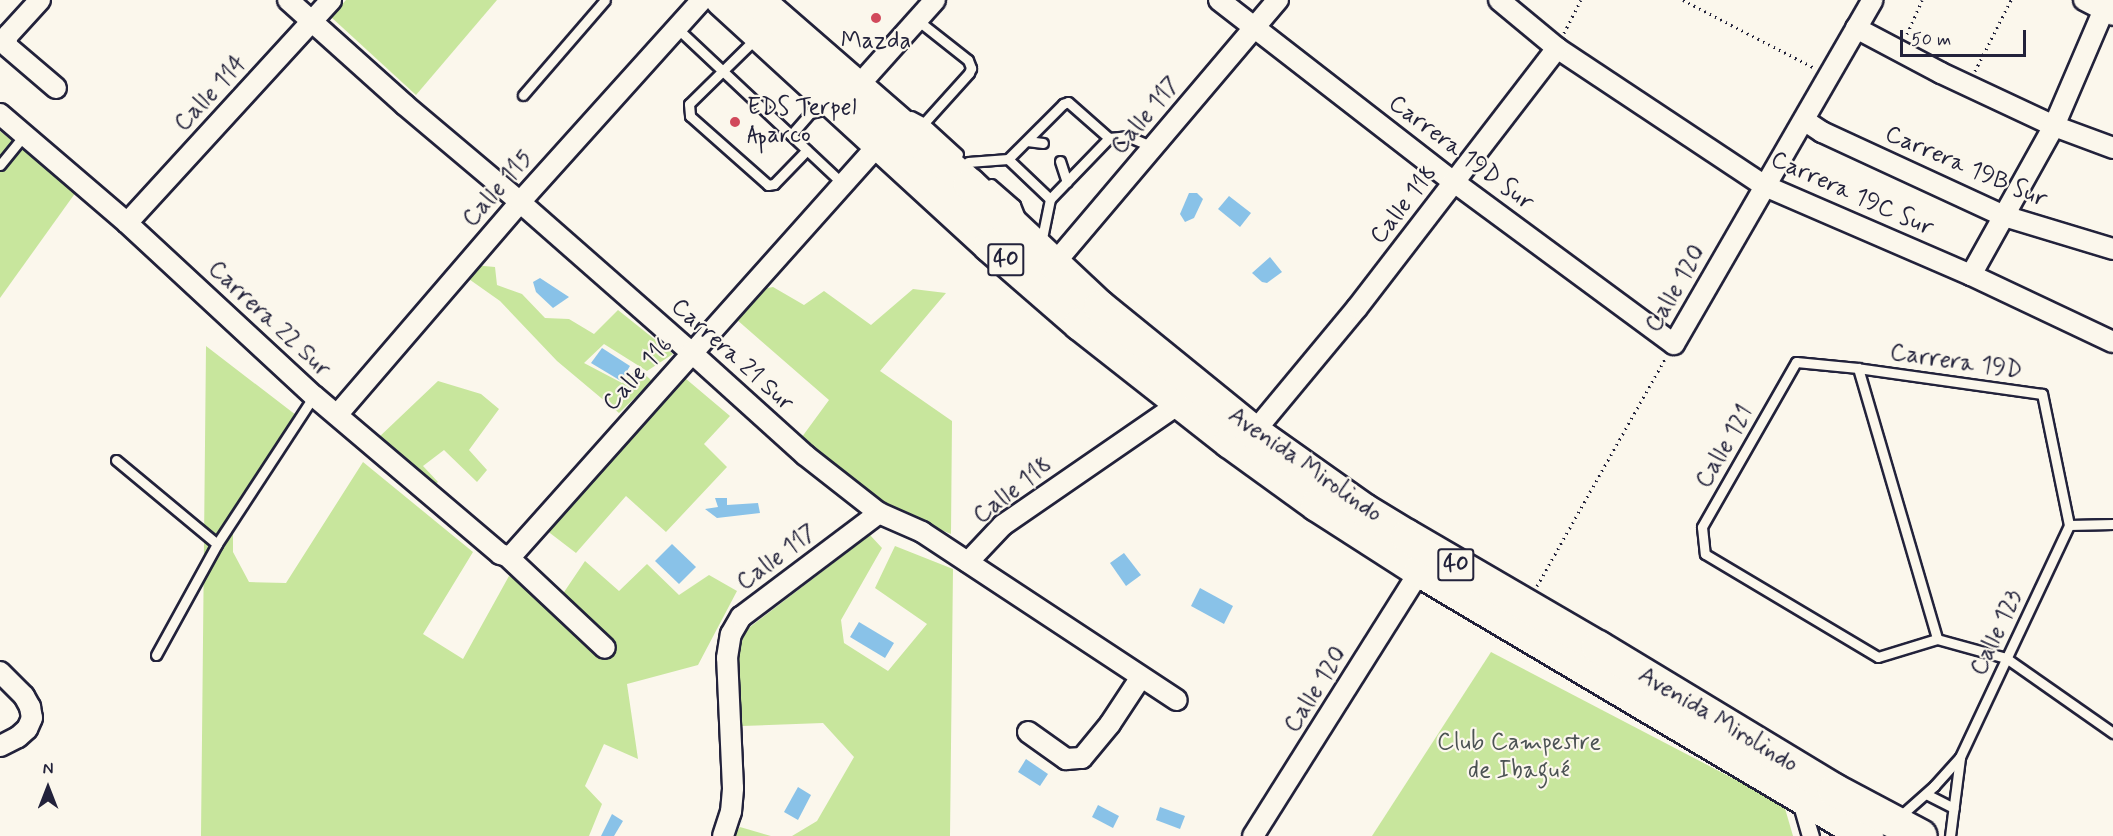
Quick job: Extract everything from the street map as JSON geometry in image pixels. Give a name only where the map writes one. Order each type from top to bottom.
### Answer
[{"type":"main road","name":"Avenida Mirolindo","points":[[757,0],[879,144],[1080,324],[1180,403],[1317,505],[1420,570],[1799,797],[1883,833]]},
{"type":"main road","name":"Avenida Mirolindo","points":[[721,5],[836,96],[970,185],[1040,252],[1153,352],[1254,432],[1364,510],[1834,790],[1883,833]]},
{"type":"street","points":[[40,0],[8,35],[6,41],[8,47],[56,88]]},
{"type":"street","name":"Carrera 21 Sur","points":[[288,0],[405,105],[691,352],[805,455],[879,513],[922,532],[1177,700]]},
{"type":"street","name":"Calle 114","points":[[127,223],[331,0]]},
{"type":"street","name":"Calle 115","points":[[337,415],[520,202],[702,0]]},
{"type":"street","points":[[836,96],[935,0]]},
{"type":"street","name":"Carrera 19D Sur","points":[[1219,0],[1454,182],[1674,344]]},
{"type":"street","name":"Calle 117","points":[[1040,252],[1153,147],[1278,0]]},
{"type":"street","name":"Carrera 19C Sur","points":[[1499,0],[1557,48],[1765,186],[1971,275],[2113,342]]},
{"type":"street","name":"Calle 120","points":[[1674,344],[1873,0]]},
{"type":"street","points":[[1971,275],[2054,126],[2108,8],[2084,0]]},
{"type":"street","points":[[1856,28],[1968,86],[2054,126],[2113,148]]},
{"type":"street","name":"Calle 118","points":[[1254,432],[1357,308],[1557,48]]},
{"type":"street","name":"Carrera 22 Sur","points":[[0,114],[127,223],[314,396],[500,554],[507,556],[605,648]]},
{"type":"street","name":"Carrera 19B Sur","points":[[1804,120],[1822,132],[2004,216],[2113,249]]},
{"type":"street","name":"Calle 116","points":[[507,556],[512,555],[879,144]]},
{"type":"street","name":"Calle 118","points":[[968,562],[1003,525],[1180,403]]},
{"type":"street","name":"Calle 117","points":[[723,836],[731,813],[733,788],[727,658],[731,634],[741,617],[879,513]]},
{"type":"street","name":"Calle 120","points":[[1253,836],[1420,570]]},
{"type":"street","points":[[0,672],[24,696],[30,706],[32,718],[27,729],[18,737],[0,746]]},
{"type":"street","points":[[1028,732],[1066,759],[1082,758],[1110,724],[1141,677]]},
{"type":"lane","points":[[523,95],[605,0]]},
{"type":"lane","points":[[716,0],[721,5]]},
{"type":"lane","points":[[916,19],[968,60],[971,68],[969,74],[924,123]]},
{"type":"lane","points":[[678,29],[843,184]]},
{"type":"lane","points":[[741,37],[753,48],[723,70],[689,104],[690,116],[768,185],[774,184],[807,150]]},
{"type":"lane","points":[[791,135],[810,113],[836,96],[924,123],[975,170]]},
{"type":"lane","points":[[968,162],[1008,159],[1063,104],[1068,102],[1109,138]]},
{"type":"lane","points":[[0,165],[24,135]]},
{"type":"lane","points":[[1040,252],[1050,199],[1109,138],[1127,136],[1153,147]]},
{"type":"lane","points":[[1027,141],[1043,143]]},
{"type":"lane","points":[[1008,159],[1050,199]]},
{"type":"lane","points":[[1060,160],[1067,182]]},
{"type":"lane","points":[[983,177],[1015,205],[1040,252]]},
{"type":"lane","name":"Carrera 19D","points":[[1796,362],[1858,368],[2042,394],[2069,525]]},
{"type":"lane","name":"Calle 121","points":[[1796,362],[1702,526],[1705,554],[1878,657],[1937,639]]},
{"type":"lane","points":[[1858,368],[1937,639],[2006,658],[2113,734]]},
{"type":"lane","points":[[156,655],[217,544],[314,396]]},
{"type":"lane","points":[[116,460],[217,544]]},
{"type":"lane","points":[[2069,525],[2113,524]]},
{"type":"lane","name":"Calle 123","points":[[1883,833],[1926,794],[1960,757],[2069,525]]},
{"type":"lane","name":"Calle 123","points":[[1950,836],[1960,757]]},
{"type":"lane","points":[[1926,794],[1954,808]]},
{"type":"lane","points":[[1799,797],[1807,836]]},
{"type":"lane","points":[[1799,797],[1814,836]]},
{"type":"path","points":[[1557,48],[1581,0]]},
{"type":"path","points":[[1683,0],[1829,76]]},
{"type":"path","points":[[1899,51],[1922,0]]},
{"type":"path","points":[[1968,86],[2011,0]]},
{"type":"path","name":"Calle 120","points":[[1526,606],[1674,344]]},
{"type":"green space","points":[[346,0],[497,0],[416,95],[331,17]]},
{"type":"green space","points":[[0,131],[76,192],[0,298]]},
{"type":"green space","points":[[473,265],[495,267],[497,285],[522,294],[545,318],[569,319],[594,334],[618,310],[673,354],[647,371],[604,344],[584,363],[622,383],[638,368],[652,381],[619,413],[557,361],[500,301],[466,277]]},
{"type":"green space","points":[[773,287],[804,305],[824,291],[871,325],[913,289],[946,293],[880,371],[952,421],[951,534],[886,508],[799,441],[829,400],[736,319],[756,290]]},
{"type":"green space","points":[[206,346],[305,422],[233,511],[233,552],[249,582],[286,583],[363,462],[473,552],[423,634],[463,659],[509,576],[556,604],[585,561],[619,591],[647,564],[679,595],[709,575],[737,591],[698,665],[627,684],[638,759],[604,744],[585,786],[602,804],[589,836],[201,836]]},
{"type":"green space","points":[[679,373],[730,416],[704,444],[727,467],[666,532],[626,496],[576,553],[546,530]]},
{"type":"green space","points":[[438,381],[481,394],[499,409],[469,450],[487,470],[477,482],[444,450],[423,466],[438,482],[429,490],[377,439]]},
{"type":"green space","points":[[870,535],[882,548],[841,620],[844,643],[888,671],[927,624],[875,588],[895,546],[953,569],[950,836],[792,836],[817,821],[854,757],[823,723],[742,726],[736,657],[746,630]]},
{"type":"green space","name":"Club Campestre de Ibagué","points":[[1491,652],[1784,805],[1793,836],[1372,836]]},
{"type":"green space","points":[[740,827],[771,836],[734,836]]},
{"type":"water","points":[[1189,193],[1197,193],[1203,199],[1194,218],[1185,222],[1180,214]]},
{"type":"water","points":[[1229,196],[1251,213],[1240,227],[1218,209]]},
{"type":"water","points":[[1270,257],[1282,272],[1267,283],[1262,282],[1252,273]]},
{"type":"water","points":[[540,278],[569,297],[553,308],[536,292],[533,282]]},
{"type":"water","points":[[602,348],[630,366],[621,381],[591,363]]},
{"type":"water","points":[[715,498],[727,498],[727,505],[758,503],[760,513],[717,518],[705,509],[718,507]]},
{"type":"water","points":[[672,544],[696,567],[679,584],[655,561]]},
{"type":"water","points":[[1124,553],[1141,575],[1126,586],[1110,563]]},
{"type":"water","points":[[1200,588],[1233,606],[1224,624],[1191,606]]},
{"type":"water","points":[[859,622],[894,643],[885,658],[850,637]]},
{"type":"water","points":[[1026,759],[1048,774],[1040,786],[1018,772]]},
{"type":"water","points":[[798,787],[811,795],[798,820],[784,812]]},
{"type":"water","points":[[1098,805],[1119,816],[1113,828],[1092,817]]},
{"type":"water","points":[[1160,807],[1185,816],[1180,829],[1156,820]]},
{"type":"water","points":[[612,814],[623,821],[614,836],[601,836]]},
{"type":"place","name":"Mazda","points":[[876,18]]},
{"type":"place","name":"EDS Terpel Aparco","points":[[735,122]]}]
